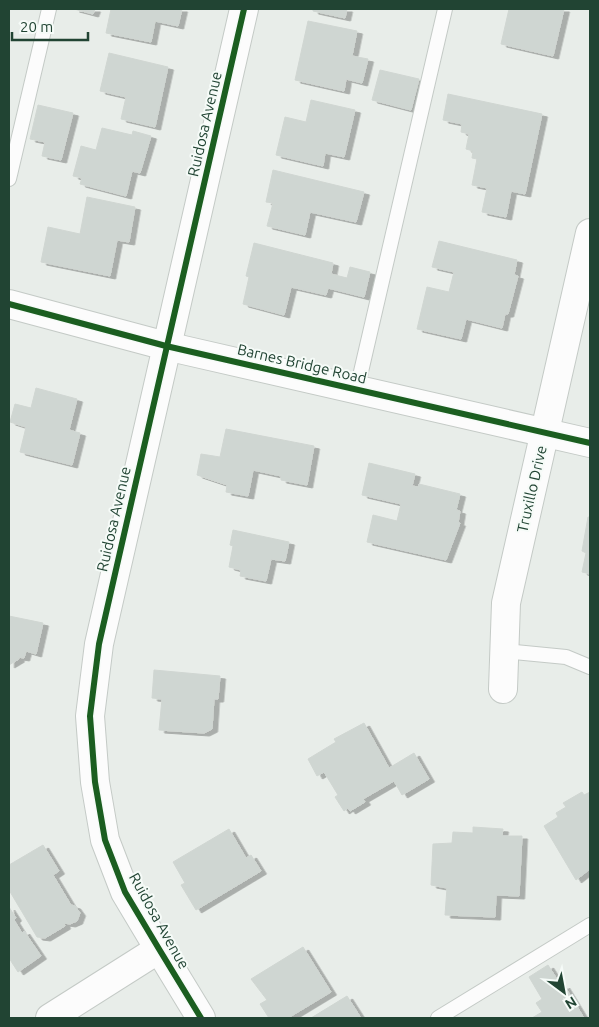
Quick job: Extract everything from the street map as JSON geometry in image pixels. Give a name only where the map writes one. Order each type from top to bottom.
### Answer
[{"type":"street","name":"Ruidosa Avenue","points":[[201,1018],[126,892],[105,840],[95,782],[90,716],[99,644],[244,9]]},
{"type":"street","name":"Truxillo Drive","points":[[503,689],[506,603],[590,233]]},
{"type":"street","name":"Barnes Bridge Road","points":[[9,304],[166,346],[590,443]]},
{"type":"street","points":[[50,1018],[159,950]]},
{"type":"lane","points":[[9,179],[49,9]]},
{"type":"lane","points":[[357,389],[445,9]]},
{"type":"lane","points":[[504,651],[566,658],[590,667]]},
{"type":"lane","points":[[438,1018],[590,925]]},
{"type":"building","points":[[74,9],[95,9],[93,14]]},
{"type":"building","points":[[111,9],[182,9],[178,26],[155,21],[151,42],[106,33]]},
{"type":"building","points":[[313,9],[347,9],[345,18],[313,11]]},
{"type":"building","points":[[509,9],[564,9],[553,56],[501,44]]},
{"type":"building","points":[[308,21],[357,31],[352,56],[368,59],[362,83],[346,79],[344,91],[295,80]]},
{"type":"building","points":[[109,53],[168,67],[155,127],[121,119],[126,97],[100,91]]},
{"type":"building","points":[[380,70],[419,79],[411,110],[372,100]]},
{"type":"building","points":[[448,94],[542,114],[525,194],[511,191],[506,217],[482,212],[487,188],[472,185],[477,159],[472,158],[473,151],[466,149],[469,134],[461,132],[462,124],[443,120]]},
{"type":"building","points":[[311,100],[355,110],[344,157],[325,153],[323,166],[276,155],[285,117],[306,122]]},
{"type":"building","points":[[38,105],[73,113],[61,160],[42,156],[45,142],[30,139]]},
{"type":"building","points":[[102,128],[132,135],[133,131],[151,136],[140,173],[132,171],[126,196],[80,184],[82,178],[73,176],[81,146],[96,150]]},
{"type":"building","points":[[273,170],[364,192],[356,222],[310,212],[305,235],[267,226],[273,203],[266,202]]},
{"type":"building","points":[[87,197],[135,207],[129,242],[117,240],[110,276],[41,262],[48,227],[80,234]]},
{"type":"building","points":[[439,241],[517,260],[514,275],[518,276],[508,314],[505,314],[502,328],[466,319],[461,339],[417,329],[427,287],[449,292],[454,272],[432,267]]},
{"type":"building","points":[[254,243],[333,263],[331,274],[347,278],[350,267],[370,272],[364,297],[328,288],[326,295],[291,287],[284,315],[243,304],[249,277],[246,276]]},
{"type":"building","points":[[36,388],[77,399],[69,430],[80,433],[72,465],[20,452],[26,427],[10,422],[15,404],[31,408]]},
{"type":"building","points":[[226,429],[314,446],[307,485],[281,480],[281,476],[253,470],[248,496],[226,492],[227,485],[197,475],[201,454],[220,457]]},
{"type":"building","points":[[369,463],[415,474],[412,486],[418,487],[419,484],[460,494],[456,510],[460,511],[458,523],[460,523],[446,560],[367,542],[373,515],[397,521],[401,504],[362,495]]},
{"type":"building","points":[[588,517],[590,517],[590,574],[582,572],[586,553],[582,551]]},
{"type":"building","points":[[233,530],[289,542],[285,561],[271,559],[266,581],[240,576],[241,570],[229,567],[233,546],[230,545]]},
{"type":"building","points":[[9,616],[43,623],[36,654],[26,651],[24,658],[18,657],[19,659],[9,665]]},
{"type":"building","points":[[154,670],[220,676],[218,699],[214,699],[212,729],[204,733],[159,730],[162,699],[152,698]]},
{"type":"building","points":[[364,723],[389,768],[414,753],[429,779],[402,795],[394,781],[363,799],[365,802],[350,811],[348,808],[344,811],[335,797],[338,795],[324,772],[317,776],[308,759],[336,742],[334,739]]},
{"type":"building","points":[[582,792],[584,795],[590,792],[590,869],[576,880],[544,826],[558,817],[556,813],[566,807],[563,803]]},
{"type":"building","points":[[473,827],[503,829],[502,836],[522,836],[519,896],[496,895],[495,917],[445,915],[447,888],[431,885],[433,844],[452,843],[453,832],[473,833]]},
{"type":"building","points":[[229,829],[246,858],[251,855],[261,871],[196,910],[181,885],[185,883],[173,862]]},
{"type":"building","points":[[43,845],[59,871],[53,875],[71,905],[75,906],[80,913],[77,921],[70,924],[64,923],[65,926],[45,938],[37,937],[9,890],[9,865]]},
{"type":"building","points":[[9,907],[22,933],[24,931],[41,956],[18,972],[9,958]]},
{"type":"building","points":[[303,947],[331,992],[288,1018],[269,1018],[260,1004],[267,1000],[251,979]]},
{"type":"building","points":[[548,965],[562,987],[564,985],[584,1018],[532,1018],[542,1012],[536,1003],[542,999],[529,977]]},
{"type":"building","points":[[347,996],[361,1018],[311,1018]]},
{"type":"cycle path","points":[[201,1018],[125,892],[105,840],[95,782],[90,716],[99,644],[244,9]]},
{"type":"cycle path","points":[[9,304],[166,346],[590,443]]}]
